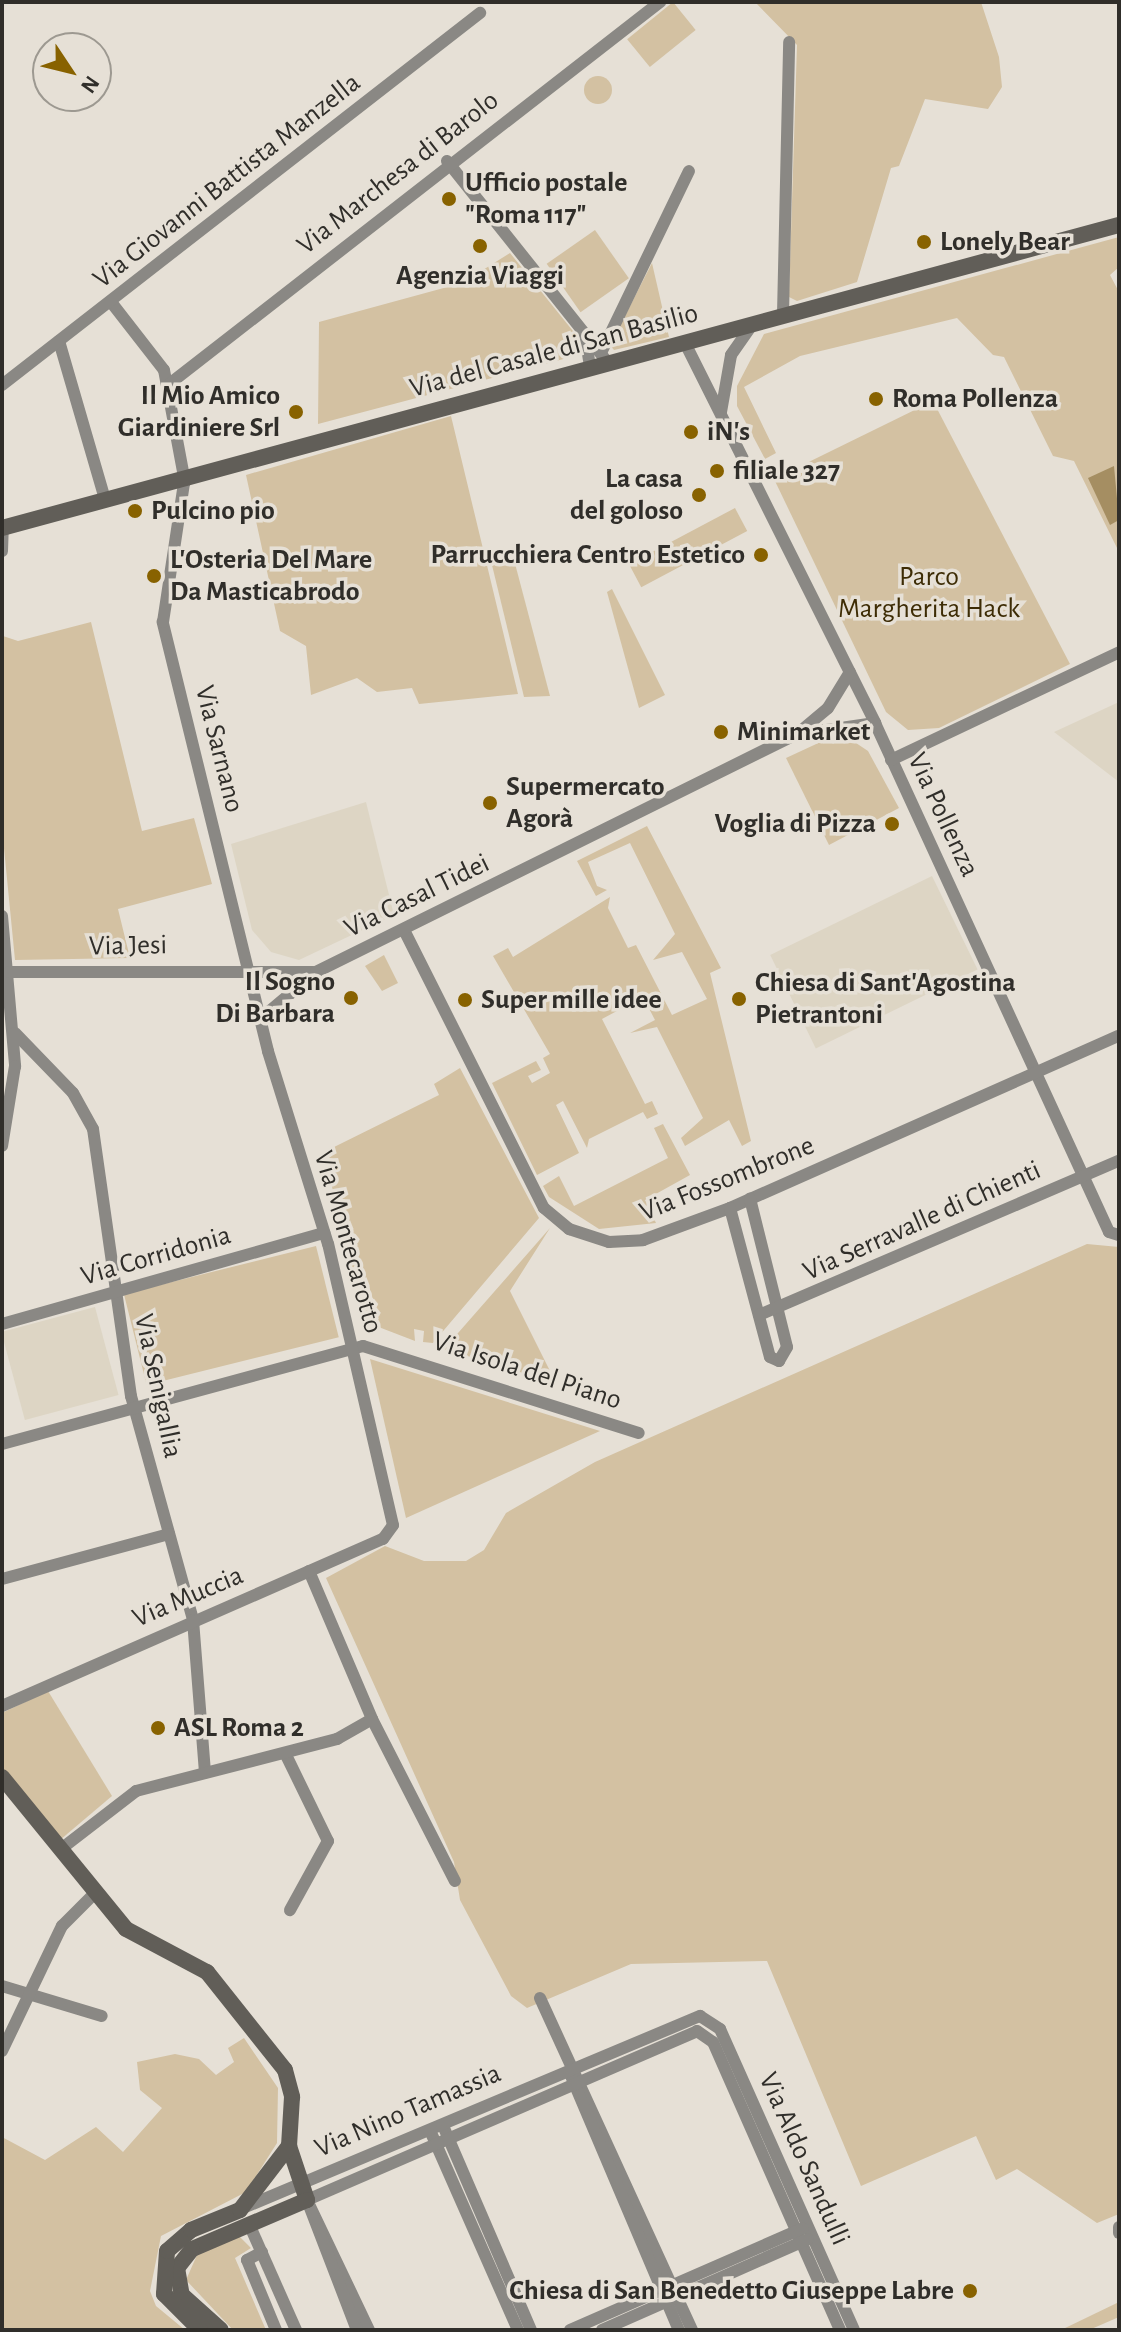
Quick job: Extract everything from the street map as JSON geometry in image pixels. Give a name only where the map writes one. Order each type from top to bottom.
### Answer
[{"type":"street","name":"Via Marchesa di Barolo","points":[[168,385],[447,161],[660,2]]},
{"type":"street","name":"Via Giovanni Battista Manzella","points":[[2,385],[480,13]]},
{"type":"street","points":[[783,314],[789,42]]},
{"type":"street","points":[[447,161],[604,358],[689,171]]},
{"type":"street","name":"Via del Casale di San Basilio","points":[[3,528],[590,368],[604,358],[685,343],[1119,225]]},
{"type":"street","points":[[111,302],[168,385]]},
{"type":"street","points":[[721,412],[731,355],[754,322]]},
{"type":"street","points":[[585,335],[590,368]]},
{"type":"street","points":[[59,341],[105,499]]},
{"type":"street","name":"Via Pollenza","points":[[685,343],[875,723],[1109,1232],[1119,1235]]},
{"type":"street","name":"Via Sarnano","points":[[168,385],[185,477],[163,622],[247,968]]},
{"type":"street","points":[[2,551],[3,528]]},
{"type":"street","points":[[891,760],[1119,652]]},
{"type":"street","name":"Via Casal Tidei","points":[[260,1019],[316,972],[797,734],[828,708],[850,672]]},
{"type":"street","name":"Via Casal Tidei","points":[[797,734],[875,723]]},
{"type":"street","points":[[2,916],[15,1033],[13,1107],[2,1146]]},
{"type":"street","name":"Via Fossombrone","points":[[404,930],[551,1217],[586,1236],[619,1243],[730,1208],[1119,1036]]},
{"type":"street","name":"Via Casal Tidei","points":[[247,968],[316,972]]},
{"type":"street","name":"Via Jesi","points":[[9,972],[247,968]]},
{"type":"street","name":"Via Montecarotto","points":[[247,968],[354,1348],[391,1531]]},
{"type":"street","name":"Via Senigallia","points":[[15,1033],[89,1119],[134,1408],[193,1620],[205,1773]]},
{"type":"street","name":"Via Serravalle di Chienti","points":[[759,1315],[779,1311],[1119,1161]]},
{"type":"street","points":[[730,1208],[770,1357],[779,1361],[787,1350],[750,1199]]},
{"type":"street","name":"Via Corridonia","points":[[2,1324],[324,1233]]},
{"type":"street","name":"Via Isola del Piano","points":[[354,1348],[377,1347],[639,1433]]},
{"type":"street","points":[[2,1444],[354,1348]]},
{"type":"street","name":"Via Muccia","points":[[2,1706],[309,1571],[391,1531]]},
{"type":"street","points":[[2,1579],[169,1534]]},
{"type":"street","points":[[309,1571],[372,1719],[455,1881]]},
{"type":"street","points":[[61,1849],[136,1791],[337,1739],[372,1719]]},
{"type":"street","points":[[285,1753],[328,1841],[290,1910]]},
{"type":"street","points":[[2,1777],[134,1936],[207,1972],[280,2059],[292,2097],[289,2146],[357,2330]]},
{"type":"street","points":[[2,2051],[31,1999],[62,1926],[96,1892]]},
{"type":"street","points":[[2,1986],[31,1999],[102,2016]]},
{"type":"street","points":[[540,1998],[670,2294],[692,2330]]},
{"type":"street","name":"Via Nino Tamassia","points":[[575,2075],[700,2016]]},
{"type":"street","name":"Via Aldo Sandulli","points":[[700,2016],[720,2029],[805,2234],[840,2330]]},
{"type":"street","name":"Via Nino Tamassia","points":[[200,2330],[174,2308],[161,2277],[167,2251],[179,2237],[245,2217],[685,2031],[708,2036]]},
{"type":"street","name":"Via Aldo Sandulli","points":[[708,2036],[854,2330]]},
{"type":"street","points":[[439,2134],[518,2330]]},
{"type":"street","points":[[439,2134],[531,2330]]},
{"type":"street","points":[[289,2146],[245,2217],[296,2330]]},
{"type":"street","points":[[304,2192],[369,2330]]},
{"type":"street","name":"Via Nino Tamassia","points":[[221,2330],[182,2295],[177,2268],[192,2249],[245,2217]]},
{"type":"street","points":[[602,2330],[670,2294],[805,2234]]},
{"type":"street","points":[[262,2252],[247,2260],[276,2330]]},
{"type":"street","points":[[570,2330],[670,2294]]},
{"type":"street","points":[[670,2294],[679,2330]]},
{"type":"shaded area","points":[[1114,466],[1119,520],[1110,525],[1088,478]]},
{"type":"shaded area","points":[[1119,702],[1119,782],[1054,732]]},
{"type":"shaded area","points":[[366,802],[394,915],[299,960],[271,952],[252,930],[231,844]]},
{"type":"shaded area","points":[[932,876],[978,969],[816,1048],[770,955]]},
{"type":"shaded area","points":[[95,1307],[119,1395],[25,1420],[2,1332]]},
{"type":"green space","points":[[673,2],[696,30],[650,67],[627,39]]},
{"type":"green space","points":[[755,2],[981,2],[999,57],[1002,87],[988,109],[925,99],[899,166],[891,168],[857,282],[797,301],[789,297],[797,45]]},
{"type":"green space","points":[[598,76],[608,80],[612,90],[608,100],[598,104],[588,100],[584,90],[588,80]]},
{"type":"green space","points":[[595,230],[629,278],[581,312],[547,264]]},
{"type":"green space","points":[[1119,237],[1119,267],[1110,275],[1119,292],[1119,552],[1074,461],[1053,456],[1004,357],[993,355],[957,318],[800,356],[744,387],[776,453],[765,459],[737,406],[737,386],[764,334]]},
{"type":"green space","points":[[510,253],[577,336],[571,357],[318,424],[319,322],[462,283]]},
{"type":"green space","points":[[652,263],[669,337],[614,350],[610,345]]},
{"type":"green space","name":"Parco Margherita Hack","points":[[933,401],[1070,664],[939,728],[908,730],[886,712],[774,479]]},
{"type":"green space","points":[[451,416],[518,694],[419,704],[412,688],[377,692],[357,678],[311,695],[306,646],[280,631],[246,475]]},
{"type":"green space","points":[[735,508],[747,531],[641,587],[629,564]]},
{"type":"green space","points":[[513,556],[550,696],[524,697],[491,561]]},
{"type":"green space","points":[[612,589],[665,695],[639,708],[607,592]]},
{"type":"green space","points":[[91,622],[142,831],[194,818],[212,884],[118,909],[130,958],[15,960],[2,828],[3,636],[18,641]]},
{"type":"green space","points":[[827,739],[853,741],[868,751],[899,808],[829,845],[786,758]]},
{"type":"green space","points":[[647,826],[721,968],[710,973],[751,1141],[742,1146],[729,1120],[685,1146],[681,1138],[703,1118],[657,1027],[630,1033],[655,1020],[643,997],[602,1019],[645,1104],[652,1101],[658,1114],[647,1119],[643,1112],[589,1139],[587,1148],[563,1101],[556,1105],[579,1153],[537,1175],[492,1083],[536,1061],[541,1070],[528,1076],[532,1083],[550,1073],[543,1058],[550,1054],[493,956],[508,948],[513,957],[610,897],[608,908],[628,948],[636,945],[672,1015],[707,999],[682,952],[653,960],[675,934],[630,843],[588,862],[597,886],[607,890],[596,896],[577,861]]},
{"type":"green space","points":[[384,955],[398,983],[382,991],[365,966]]},
{"type":"green space","points":[[460,1068],[539,1218],[433,1343],[423,1342],[424,1331],[414,1329],[415,1341],[363,1321],[324,1152],[439,1095],[434,1084]]},
{"type":"green space","points":[[663,1124],[690,1175],[645,1200],[656,1223],[599,1229],[549,1197],[543,1186],[559,1176],[574,1206],[668,1158],[654,1128]]},
{"type":"green space","points":[[550,1228],[510,1291],[556,1383],[444,1349]]},
{"type":"green space","points":[[1087,1244],[1119,1247],[1119,2214],[1097,2223],[1017,2169],[996,2180],[976,2136],[861,2186],[767,1961],[631,1964],[527,2008],[511,1996],[460,1900],[454,1862],[326,1578],[385,1546],[424,1561],[466,1561],[484,1550],[506,1513],[595,1462]]},
{"type":"green space","points":[[316,1246],[339,1337],[147,1385],[124,1294]]},
{"type":"green space","points":[[370,1359],[600,1431],[406,1518]]},
{"type":"green space","points":[[48,1691],[112,1796],[60,1840],[2,1769],[2,1713]]},
{"type":"green space","points":[[244,2038],[278,2088],[277,2143],[246,2192],[161,2236],[150,2291],[156,2306],[185,2330],[2,2330],[2,2137],[45,2160],[96,2127],[123,2152],[162,2108],[140,2090],[137,2062],[175,2054],[199,2059],[216,2075],[234,2062],[228,2048]]},
{"type":"green space","points":[[239,2236],[251,2248],[235,2258],[266,2330],[233,2330],[186,2280],[197,2255]]},
{"type":"green space","points":[[1119,2302],[1119,2317],[1089,2330],[1061,2330]]},
{"type":"place","name":"Ufficio postale \"Roma 117\"","points":[[449,199]]},
{"type":"place","name":"Lonely Bear","points":[[924,242]]},
{"type":"place","name":"Agenzia Viaggi","points":[[480,246]]},
{"type":"place","name":"Roma Pollenza","points":[[876,399]]},
{"type":"place","name":"Il Mio Amico Giardiniere Srl","points":[[296,412]]},
{"type":"place","name":"iN's","points":[[691,432]]},
{"type":"place","name":"filiale 327","points":[[717,471]]},
{"type":"place","name":"La casa del goloso","points":[[699,495]]},
{"type":"place","name":"Pulcino pio","points":[[135,511]]},
{"type":"place","name":"Parrucchiera Centro Estetico","points":[[761,555]]},
{"type":"place","name":"L'Osteria Del Mare Da Masticabrodo","points":[[154,576]]},
{"type":"place","name":"Minimarket","points":[[721,732]]},
{"type":"place","name":"Supermercato Agorà","points":[[490,803]]},
{"type":"place","name":"Voglia di Pizza","points":[[892,824]]},
{"type":"place","name":"Il Sogno Di Barbara","points":[[351,998]]},
{"type":"place","name":"Chiesa di Sant'Agostina Pietrantoni","points":[[739,999]]},
{"type":"place","name":"Super mille idee","points":[[465,1000]]},
{"type":"place","name":"ASL Roma 2","points":[[158,1728]]},
{"type":"place","name":"Chiesa di San Benedetto Giuseppe Labre","points":[[970,2291]]}]
